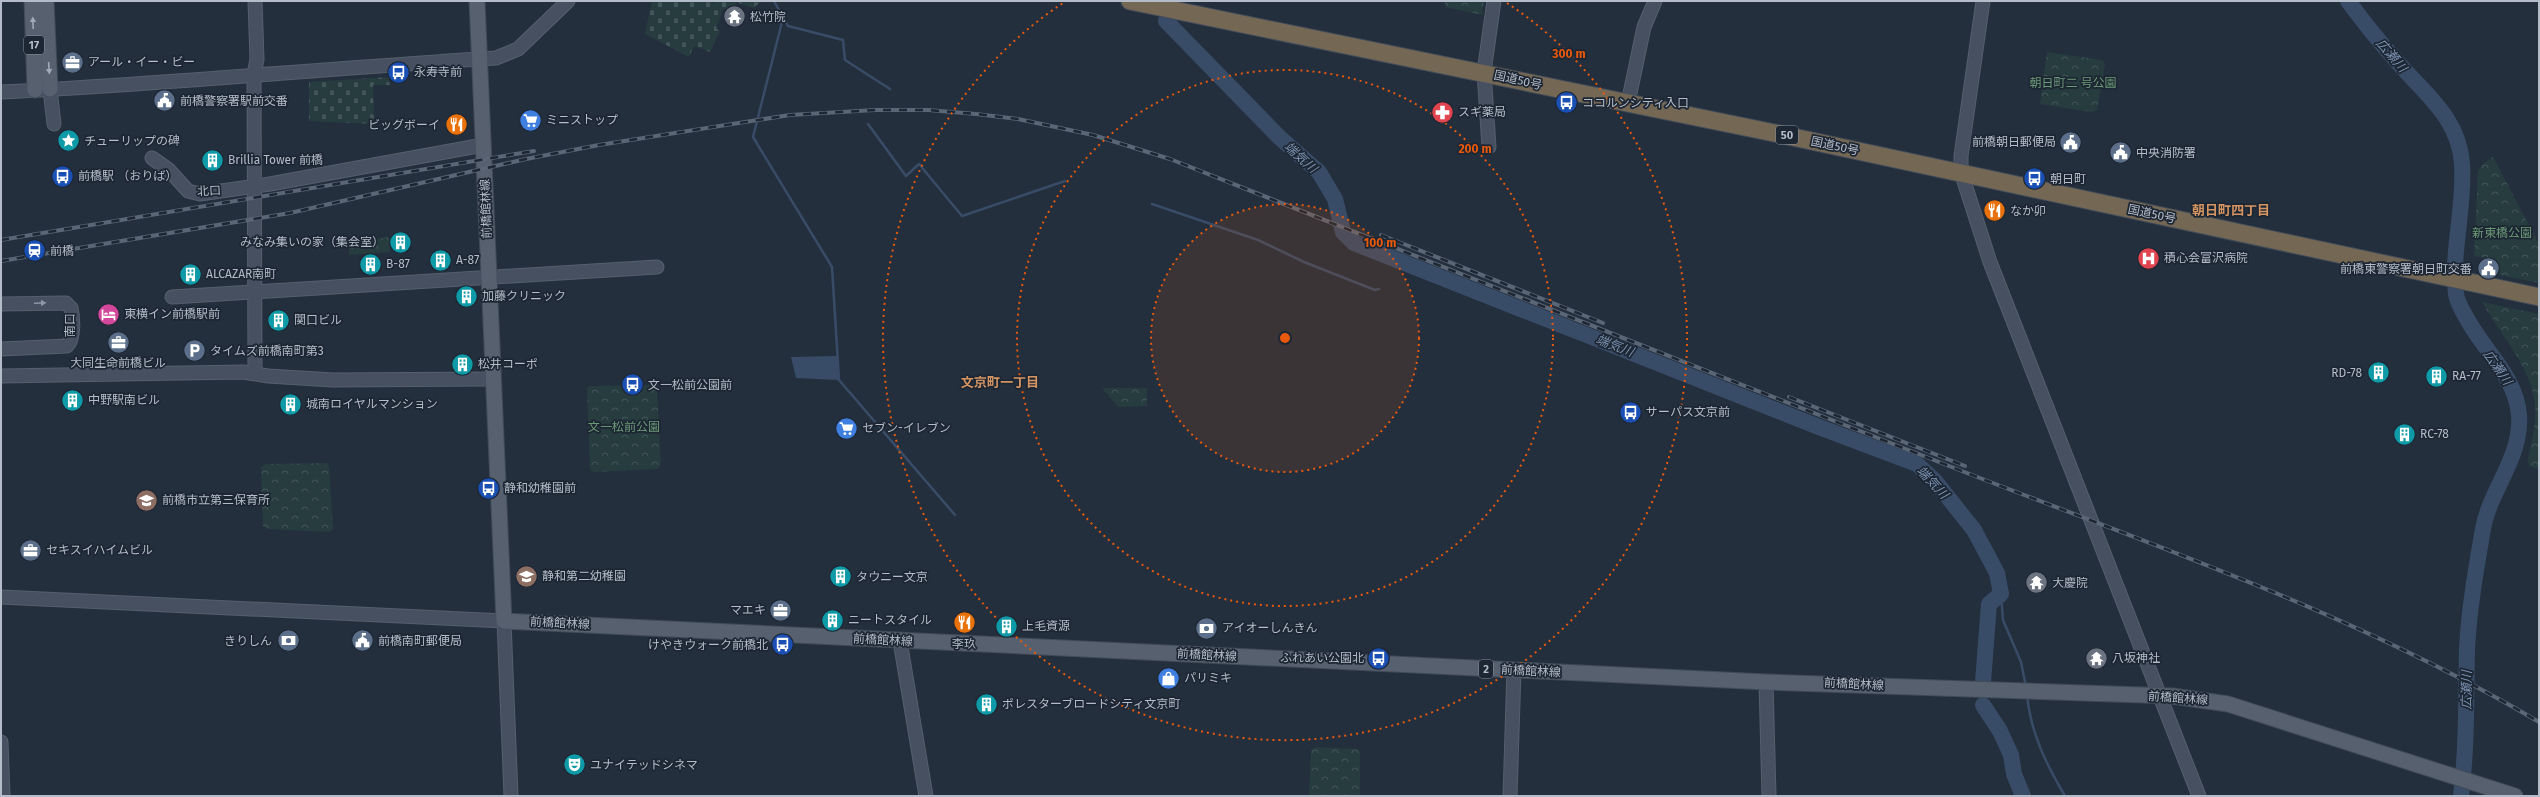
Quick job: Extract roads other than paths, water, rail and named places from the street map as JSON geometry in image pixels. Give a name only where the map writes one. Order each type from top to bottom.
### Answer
[{"type":"highway","name":"国道50号","points":[[1130,1],[1484,72],[1961,172],[2539,297]]},
{"type":"main road","name":"17","points":[[32,1],[35,90]]},
{"type":"main road","name":"17","points":[[46,1],[50,89]]},
{"type":"main road","name":"前橋館林線","points":[[477,1],[504,621],[1766,682],[2207,699],[2228,704],[2515,796]]},
{"type":"street","points":[[254,1],[257,59],[254,75],[256,292],[255,373]]},
{"type":"street","points":[[1,92],[496,58],[518,49],[568,1]]},
{"type":"street","points":[[1488,147],[1484,72],[1494,1]]},
{"type":"street","points":[[1628,103],[1644,27],[1655,1]]},
{"type":"street","points":[[1983,1],[1961,156],[1961,172],[1990,262],[2199,796]]},
{"type":"street","points":[[50,89],[54,124]]},
{"type":"street","name":"北口","points":[[152,158],[169,170],[188,190],[195,194],[254,186],[483,145]]},
{"type":"street","points":[[172,296],[657,267]]},
{"type":"street","name":"南口","points":[[1,304],[66,303],[71,308],[72,318],[72,336],[67,346],[1,348]]},
{"type":"street","points":[[1,376],[255,373],[268,376],[333,380],[493,379]]},
{"type":"street","points":[[1,597],[504,621],[511,796]]},
{"type":"street","points":[[900,641],[926,796]]},
{"type":"street","points":[[1510,796],[1514,670]]},
{"type":"street","points":[[1766,682],[1769,796]]},
{"type":"street","points":[[1,742],[3,796]]},
{"type":"water","points":[[837,356],[839,380],[796,378],[791,357]]},
{"type":"waterway","points":[[774,1],[788,26],[843,40],[845,60],[890,89]]},
{"type":"waterway","name":"広瀬川","points":[[2348,1],[2364,23],[2447,118],[2454,132],[2459,147],[2462,164],[2462,197],[2455,262],[2457,297],[2461,309],[2473,329],[2498,364],[2512,388],[2517,401],[2519,415],[2519,431],[2516,445],[2487,514],[2475,574],[2467,649],[2465,741],[2461,796]]},
{"type":"waterway","points":[[783,18],[753,137],[832,267],[839,380],[955,515]]},
{"type":"waterway","name":"端気川","points":[[1166,21],[1280,138],[1319,172],[1335,199],[1343,232],[1354,243],[1819,427],[1917,464],[1935,481],[1974,530],[1997,573],[2001,594],[1989,604],[1983,682]]},
{"type":"waterway","points":[[868,124],[906,176],[919,164],[962,216],[1065,181]]},
{"type":"waterway","points":[[1152,204],[1258,240],[1304,262],[1375,290],[1379,289]]},
{"type":"waterway","points":[[2001,594],[2003,620],[2021,662],[2026,687]]},
{"type":"waterway","points":[[2027,696],[2032,723],[2040,748],[2065,796]]},
{"type":"waterway","name":"端気川","points":[[1983,705],[2000,731],[2011,755],[2014,774],[2023,796]]},
{"type":"railway","points":[[1,261],[290,213],[526,159],[599,145],[790,115],[875,110],[928,110],[1018,119],[1093,135],[1170,159],[1867,434],[2186,557],[2330,616],[2401,649],[2471,684],[2539,722]]},
{"type":"railway","points":[[1,240],[534,151]]},
{"type":"railway","points":[[1381,235],[1603,323]]},
{"type":"railway","points":[[1789,397],[1965,466]]},
{"type":"place","name":"松竹院","points":[[735,17]]},
{"type":"place","name":"アール・イー・ビー","points":[[73,62]]},
{"type":"place","name":"永寿寺前","points":[[398,72]]},
{"type":"place","name":"前橋警察署駅前交番","points":[[165,101]]},
{"type":"place","name":"ココルンシティ入口","points":[[1567,103]]},
{"type":"place","name":"スギ薬局","points":[[1443,112]]},
{"type":"place","name":"ミニストップ","points":[[531,120]]},
{"type":"place","name":"ビッグボーイ","points":[[456,125]]},
{"type":"place","name":"チューリップの碑","points":[[69,141]]},
{"type":"place","name":"前橋朝日郵便局","points":[[2071,142]]},
{"type":"place","name":"中央消防署","points":[[2121,153]]},
{"type":"place","name":"Brillia Tower 前橋","points":[[212,160]]},
{"type":"place","name":"前橋駅 （おりば）","points":[[62,176]]},
{"type":"place","name":"朝日町","points":[[2034,179]]},
{"type":"place","name":"なか卯","points":[[1995,211]]},
{"type":"place","name":"みなみ集いの家（集会室）","points":[[400,242]]},
{"type":"place","name":"前橋","points":[[34,251]]},
{"type":"place","name":"積心会富沢病院","points":[[2148,258]]},
{"type":"place","name":"A-87","points":[[440,260]]},
{"type":"place","name":"B-87","points":[[370,264]]},
{"type":"place","name":"前橋東警察署朝日町交番","points":[[2488,269]]},
{"type":"place","name":"ALCAZAR南町","points":[[190,274]]},
{"type":"place","name":"加藤クリニック","points":[[467,296]]},
{"type":"place","name":"東横イン前橋駅前","points":[[109,314]]},
{"type":"place","name":"関口ビル","points":[[279,320]]},
{"type":"place","name":"大同生命前橋ビル","points":[[118,342]]},
{"type":"place","name":"タイムズ前橋南町第3","points":[[194,351]]},
{"type":"place","name":"松井コーポ","points":[[463,364]]},
{"type":"place","name":"RD-78","points":[[2378,373]]},
{"type":"place","name":"RA-77","points":[[2437,376]]},
{"type":"place","name":"文一松前公園前","points":[[633,385]]},
{"type":"place","name":"中野駅南ビル","points":[[72,400]]},
{"type":"place","name":"城南ロイヤルマンション","points":[[290,404]]},
{"type":"place","name":"サーパス文京前","points":[[1630,412]]},
{"type":"place","name":"セブン-イレブン","points":[[846,428]]},
{"type":"place","name":"RC-78","points":[[2404,434]]},
{"type":"place","name":"静和幼稚園前","points":[[488,488]]},
{"type":"place","name":"前橋市立第三保育所","points":[[147,500]]},
{"type":"place","name":"セキスイハイムビル","points":[[30,550]]},
{"type":"place","name":"静和第二幼稚園","points":[[526,576]]},
{"type":"place","name":"タウニー文京","points":[[841,577]]},
{"type":"place","name":"大慶院","points":[[2037,583]]},
{"type":"place","name":"マエキ","points":[[781,610]]},
{"type":"place","name":"ニートスタイル","points":[[833,620]]},
{"type":"place","name":"李玖","points":[[964,623]]},
{"type":"place","name":"上毛資源","points":[[1007,626]]},
{"type":"place","name":"アイオーしんきん","points":[[1207,628]]},
{"type":"place","name":"きりしん","points":[[288,641]]},
{"type":"place","name":"前橋南町郵便局","points":[[362,641]]},
{"type":"place","name":"けやきウォーク前橋北","points":[[783,645]]},
{"type":"place","name":"ふれあい公園北","points":[[1379,658]]},
{"type":"place","name":"八坂神社","points":[[2097,658]]},
{"type":"place","name":"パリミキ","points":[[1168,678]]},
{"type":"place","name":"ポレスターブロードシティ文京町","points":[[986,704]]},
{"type":"place","name":"ユナイテッドシネマ","points":[[575,765]]},
{"type":"district","name":"朝日町四丁目","points":[[2231,210]]},
{"type":"district","name":"文京町一丁目","points":[[1000,382]]},
{"type":"park label","name":"朝日町二 号公園","points":[[2073,83]]},
{"type":"park label","name":"新東橋公園","points":[[2502,233]]},
{"type":"park label","name":"文一松前公園","points":[[624,427]]}]
